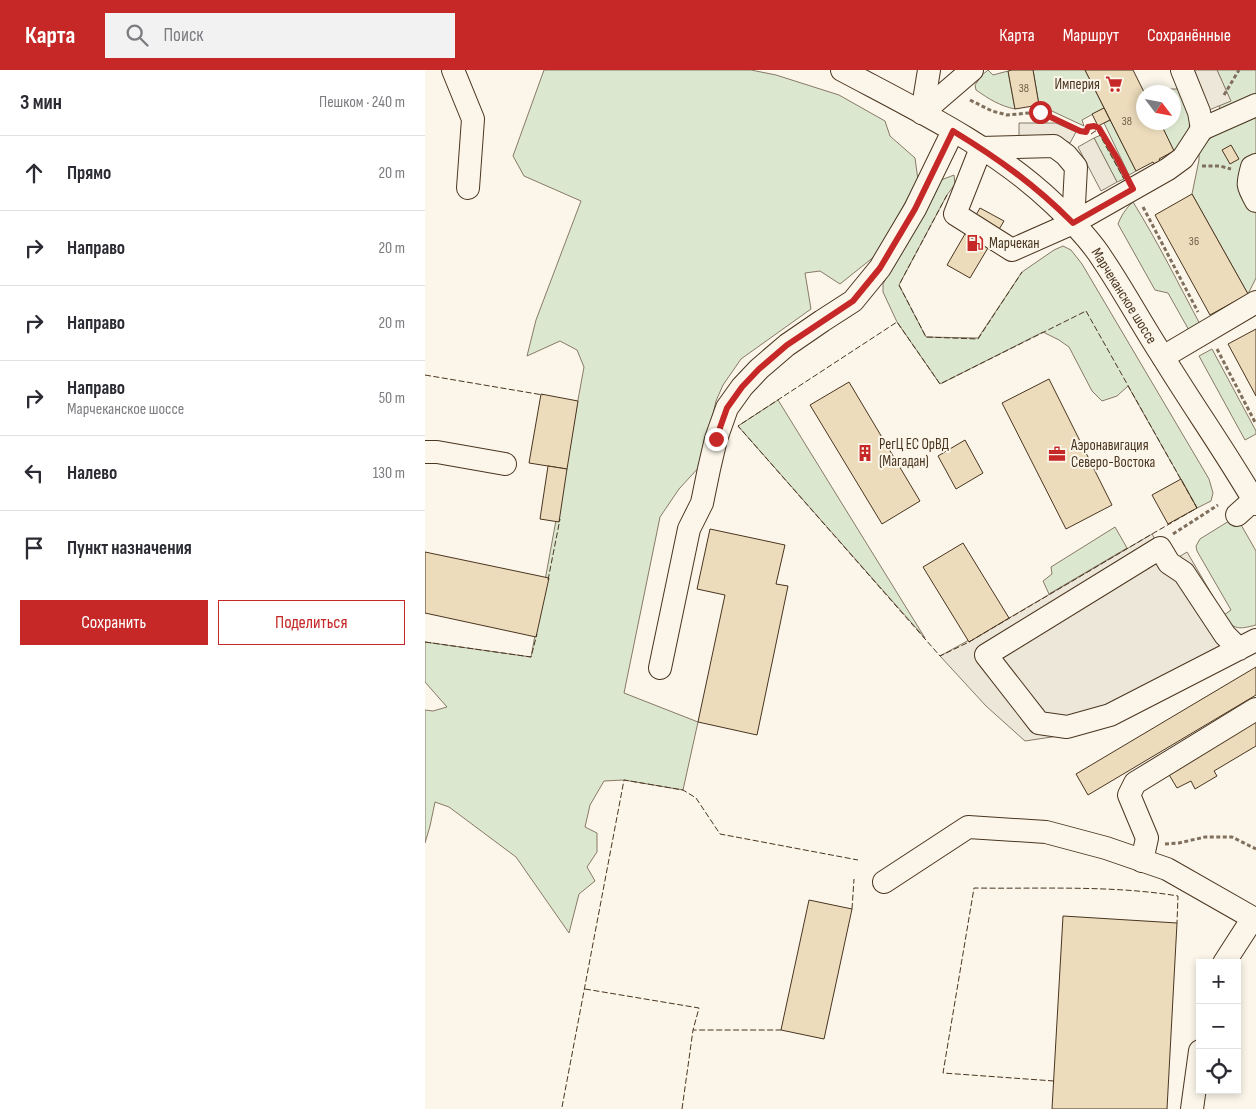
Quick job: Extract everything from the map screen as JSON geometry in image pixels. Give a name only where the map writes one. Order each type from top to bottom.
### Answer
[{"type":"street","points":[[453,70],[473,120],[468,188]]},
{"type":"street","name":"Марчеканское шоссе","points":[[842,70],[922,113],[981,148],[1031,184],[1073,223],[1103,259],[1163,357],[1246,504]]},
{"type":"street","points":[[922,113],[929,70]]},
{"type":"street","points":[[922,113],[972,70]]},
{"type":"street","points":[[1182,70],[1199,112],[1202,129]]},
{"type":"street","points":[[1073,223],[1076,167],[1066,155],[1054,146],[981,148],[955,214],[1012,250],[1073,223],[1177,163],[1187,153],[1202,129],[1256,105]]},
{"type":"street","points":[[660,668],[689,529],[702,502],[716,439],[727,408],[742,387],[759,369],[787,345],[853,301],[880,268],[915,209],[953,131]]},
{"type":"street","points":[[1254,166],[1248,184],[1249,190],[1256,201]]},
{"type":"street","points":[[1163,357],[1256,302]]},
{"type":"street","points":[[425,452],[437,452],[505,464]]},
{"type":"street","points":[[1160,548],[1169,563],[1184,572],[1225,635],[1248,644],[1110,715],[1067,727],[1039,723],[986,655],[1160,548]]},
{"type":"street","points":[[1142,861],[1147,838],[1129,796],[1135,783],[1256,709]]},
{"type":"street","points":[[885,882],[968,827],[1046,832],[1106,848],[1167,869],[1255,918],[1227,959]]},
{"type":"street","points":[[1192,1109],[1196,1080]]},
{"type":"path","points":[[950,89],[992,111],[1007,115],[1040,112],[1080,131],[1086,132],[1088,127],[1097,127],[1100,130],[1117,158],[1256,424]]},
{"type":"path","points":[[1177,163],[1196,166],[1220,166],[1237,171],[1244,171],[1254,166]]},
{"type":"path","points":[[1171,534],[1246,504]]},
{"type":"path","points":[[1147,838],[1163,844],[1179,844],[1205,837],[1232,837],[1256,849]]},
{"type":"green space","points":[[544,70],[751,70],[776,75],[839,95],[885,121],[890,136],[915,158],[918,180],[875,256],[840,284],[820,271],[805,273],[811,309],[741,359],[723,385],[716,401],[701,465],[679,489],[660,517],[624,693],[698,722],[683,790],[624,780],[604,781],[590,805],[585,827],[597,833],[597,852],[587,867],[595,881],[579,894],[569,933],[516,857],[449,807],[435,802],[425,843],[425,710],[433,711],[447,707],[425,682],[425,642],[531,657],[584,367],[577,350],[560,341],[527,356],[536,320],[581,201],[524,176],[513,156]]},
{"type":"green space","points":[[988,70],[993,75],[1008,71],[1015,109],[995,102],[976,90],[975,85]]},
{"type":"green space","points":[[1033,70],[1085,70],[1104,108],[1082,120],[1084,126],[1039,105]]},
{"type":"green space","points":[[1217,70],[1256,70],[1256,96],[1221,111],[1219,106],[1230,100]]},
{"type":"green space","points":[[1181,91],[1190,111],[1189,134],[1174,151],[1164,130],[1181,130]]},
{"type":"green space","points":[[1256,115],[1256,278],[1248,294],[1192,194],[1199,160],[1199,149],[1216,133]]},
{"type":"green space","points":[[1110,120],[1136,171],[1129,175],[1104,123]]},
{"type":"green space","points":[[1101,135],[1124,179],[1117,182],[1094,138]]},
{"type":"green space","points":[[954,175],[955,184],[947,195],[899,285],[926,337],[978,338],[1022,272],[1054,250],[1063,246],[1071,250],[1082,264],[1209,479],[1213,493],[1211,501],[1197,508],[1128,386],[1117,396],[1102,401],[1092,391],[1069,347],[1043,332],[940,384],[897,322],[883,292],[883,284],[941,180]]},
{"type":"green space","points":[[1133,202],[1160,248],[1201,326],[1190,332],[1168,293],[1155,290],[1118,224],[1124,212]]},
{"type":"green space","points":[[1212,349],[1256,431],[1256,434],[1245,440],[1199,356]]},
{"type":"green space","points":[[778,400],[925,638],[738,426]]},
{"type":"green space","points":[[1229,521],[1240,523],[1256,551],[1256,625],[1237,628],[1227,620],[1224,615],[1231,610],[1197,551],[1196,546],[1200,539]]},
{"type":"green space","points":[[1115,527],[1127,548],[1049,594],[1043,581],[1052,574],[1051,567]]},
{"type":"shaded area","points":[[1192,70],[1217,70],[1231,101],[1209,110]]},
{"type":"shaded area","points":[[1019,123],[1056,123],[1076,132],[1070,143],[1054,136],[1019,136]]},
{"type":"shaded area","points":[[1094,138],[1117,182],[1101,191],[1078,147]]},
{"type":"shaded area","points":[[1152,534],[1169,563],[1187,552],[1238,639],[1078,733],[1025,741],[986,706],[940,656],[1009,618]]},
{"type":"building","points":[[1033,70],[1039,105],[1015,109],[1008,71]]},
{"type":"building","points":[[1085,70],[1133,70],[1140,85],[1136,85],[1136,130],[1164,130],[1174,151],[1159,159],[1161,162],[1155,165],[1153,162],[1136,171]]},
{"type":"building","points":[[1104,108],[1110,120],[1098,126],[1092,114]]},
{"type":"building","points":[[1231,145],[1239,159],[1230,164],[1222,150]]},
{"type":"building","points":[[1192,194],[1248,294],[1210,315],[1155,215]]},
{"type":"building","name":"Марчекан","points":[[980,208],[1004,221],[970,278],[947,265]]},
{"type":"building","points":[[1256,329],[1256,396],[1228,344]]},
{"type":"building","name":"Аэронавигация Северо-Востока","points":[[1049,379],[1112,505],[1066,529],[1002,403]]},
{"type":"building","name":"РегЦ ЕС ОрВД (Магадан)","points":[[849,382],[920,501],[882,524],[810,405]]},
{"type":"building","points":[[541,394],[578,401],[567,469],[529,463]]},
{"type":"building","points":[[965,440],[983,473],[956,489],[938,456]]},
{"type":"building","points":[[548,466],[567,469],[559,522],[540,519]]},
{"type":"building","points":[[1181,479],[1197,508],[1168,524],[1152,495]]},
{"type":"building","points":[[710,529],[785,545],[776,584],[788,586],[757,735],[698,722],[725,595],[697,589]]},
{"type":"building","points":[[963,543],[1009,618],[969,642],[923,567]]},
{"type":"building","points":[[425,552],[549,578],[536,637],[425,613]]},
{"type":"building","points":[[1256,667],[1256,695],[1088,795],[1076,774]]},
{"type":"building","points":[[1256,721],[1256,746],[1214,771],[1217,776],[1195,789],[1191,781],[1177,788],[1168,773]]},
{"type":"building","points":[[809,900],[852,909],[824,1039],[781,1030]]},
{"type":"building","points":[[1063,916],[1177,923],[1167,1109],[1052,1109]]},
{"type":"fence","points":[[1091,134],[1097,130],[1124,179]]},
{"type":"fence","points":[[947,195],[899,285],[926,337],[978,339],[1022,272]]},
{"type":"fence","points":[[1086,311],[1197,508],[969,642],[940,656],[738,426],[897,322],[940,384],[1086,311]]},
{"type":"fence","points":[[425,375],[543,395]]},
{"type":"fence","points":[[548,580],[560,519]]},
{"type":"fence","points":[[425,642],[531,657],[537,634]]},
{"type":"fence","points":[[562,1107],[624,780],[683,790],[696,798],[720,834],[858,860]]},
{"type":"fence","points":[[852,909],[854,879]]},
{"type":"fence","points":[[1054,1081],[943,1073],[974,888],[1102,889],[1178,896],[1177,923]]},
{"type":"fence","points":[[585,989],[699,1008],[693,1030],[781,1030]]},
{"type":"fence","points":[[682,1109],[693,1030]]},
{"type":"place","name":"Империя","points":[[1114,84]]},
{"type":"place","name":"Марчекан","points":[[975,243]]},
{"type":"place","name":"РегЦ ЕС ОрВД (Магадан)","points":[[865,453]]},
{"type":"place","name":"Аэронавигация Северо-Востока","points":[[1057,454]]},
{"type":"route","points":[[716,439],[727,408],[742,387],[759,369],[787,345],[853,301],[880,268],[915,209],[953,131],[1008,166],[1053,203],[1073,223],[1133,189],[1099,128],[1094,126],[1088,127],[1086,132],[1080,131],[1040,112]]}]
